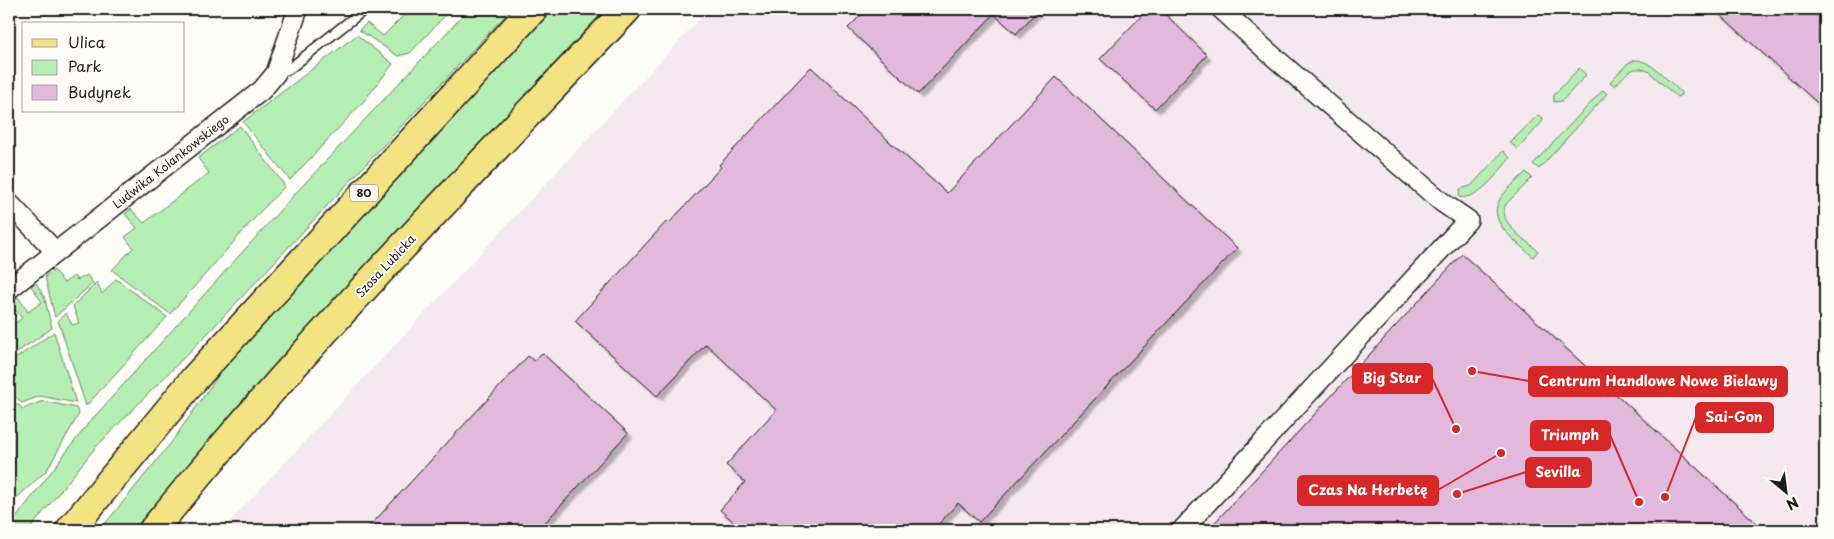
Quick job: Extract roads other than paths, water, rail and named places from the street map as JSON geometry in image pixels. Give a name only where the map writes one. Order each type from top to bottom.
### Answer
[{"type":"main road","name":"80","points":[[70,530],[195,378],[533,9]]},
{"type":"main road","name":"Szosa Lubicka","points":[[153,530],[226,442],[323,333],[626,9]]},
{"type":"street","name":"Ludwika Kolankowskiego","points":[[9,289],[262,90],[276,73],[298,9]]},
{"type":"street","points":[[1182,530],[1468,220],[1443,203],[1221,9]]},
{"type":"street","points":[[9,203],[56,252]]},
{"type":"lane","points":[[276,73],[289,69],[365,9]]},
{"type":"place","name":"Centrum Handlowe Nowe Bielawy","points":[[1472,371]]},
{"type":"place","name":"Big Star","points":[[1456,429]]},
{"type":"place","name":"Czas Na Herbetę","points":[[1501,453]]},
{"type":"place","name":"Sevilla","points":[[1457,494]]},
{"type":"place","name":"Sai-Gon","points":[[1665,497]]},
{"type":"place","name":"Triumph","points":[[1639,502]]}]
